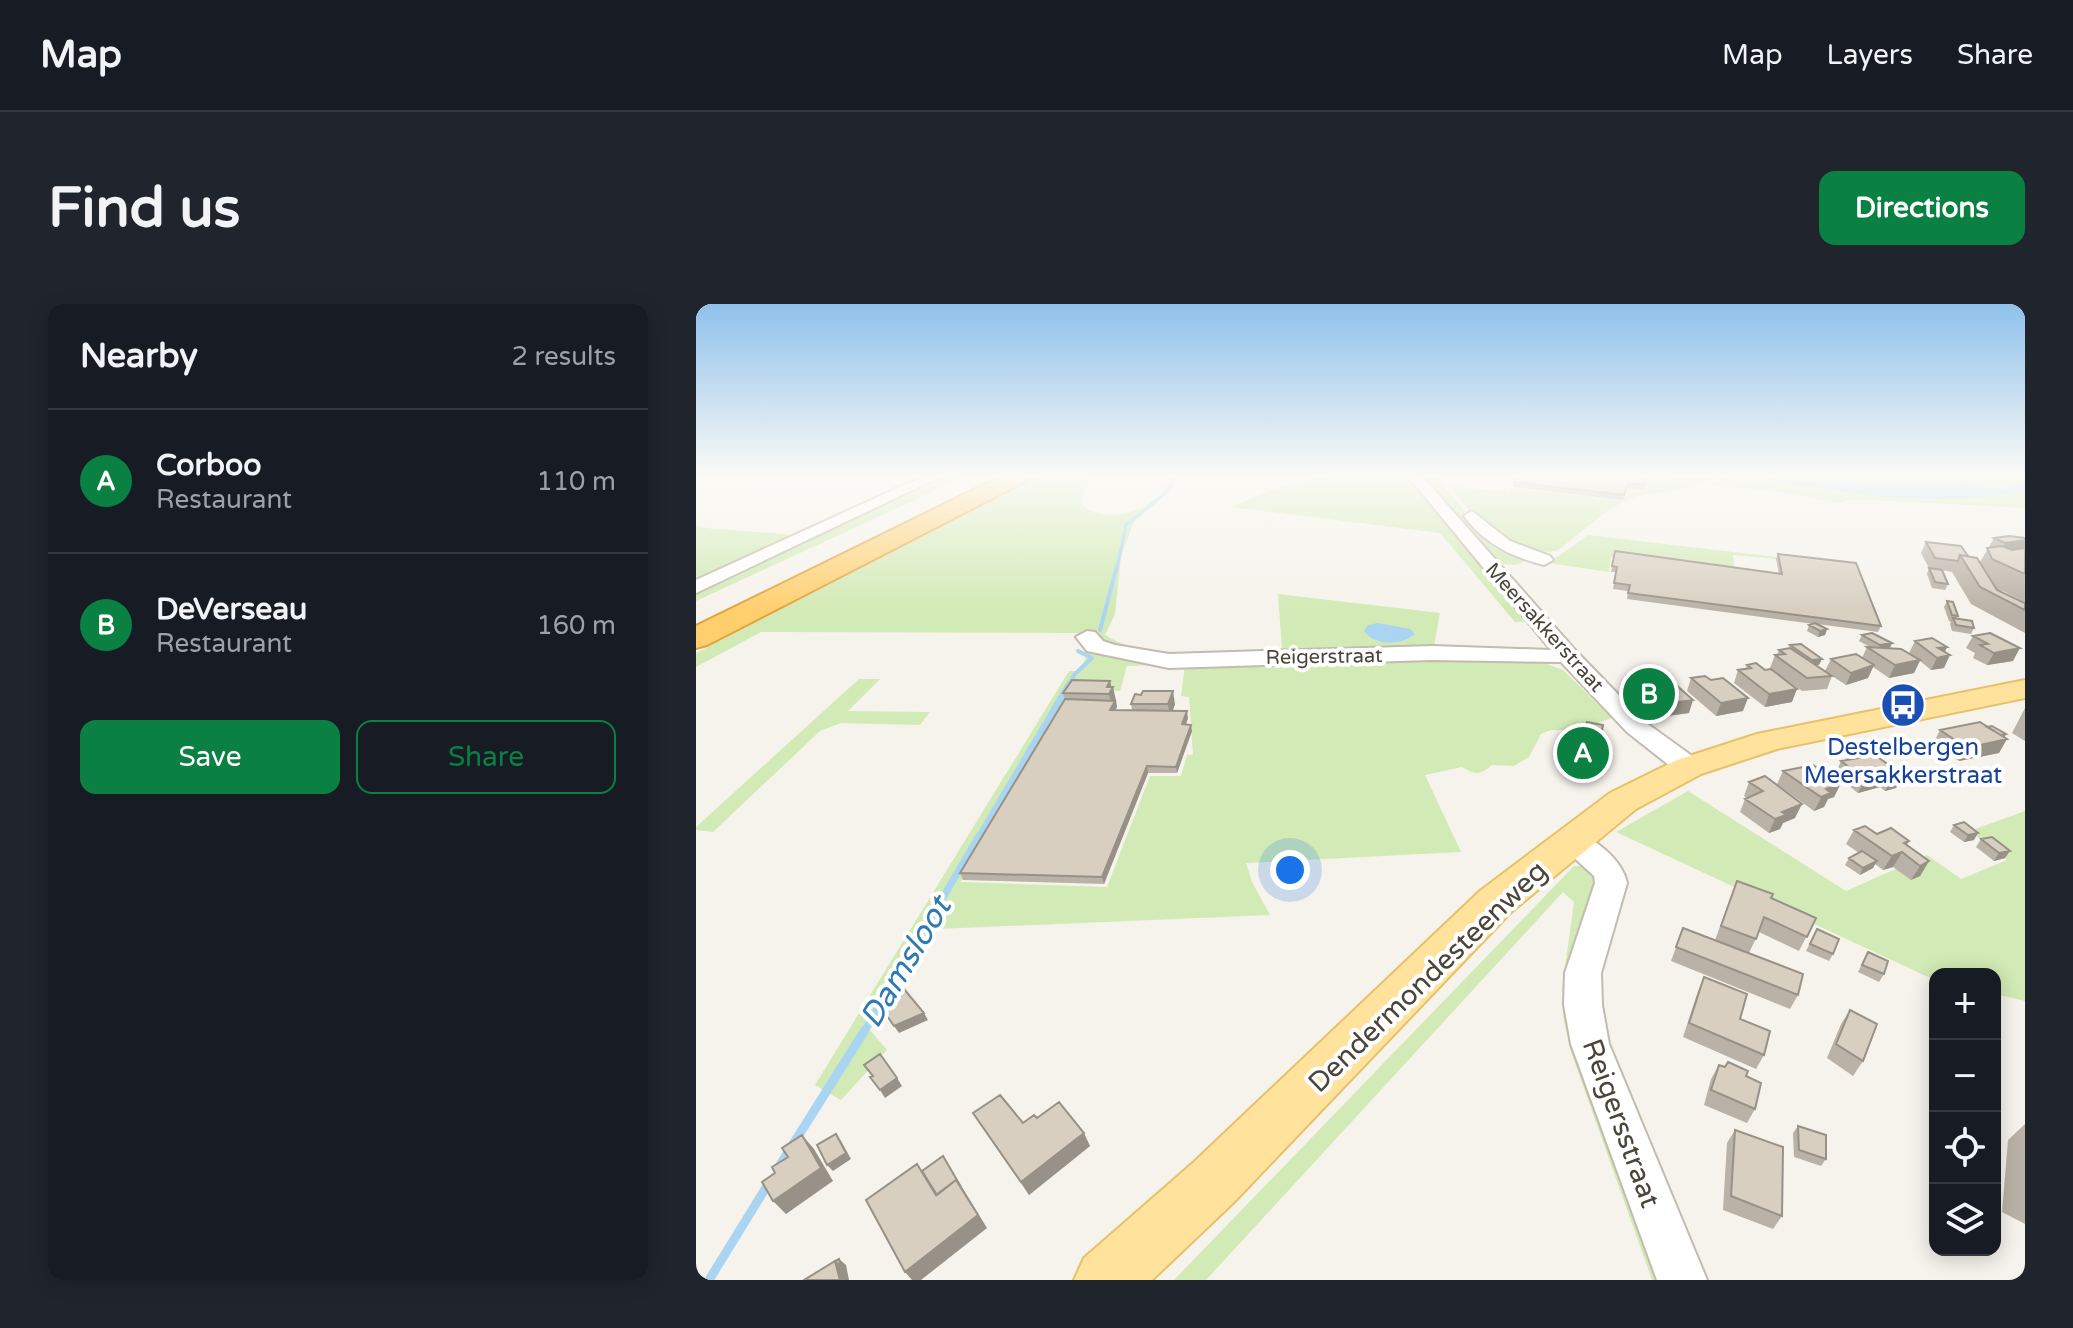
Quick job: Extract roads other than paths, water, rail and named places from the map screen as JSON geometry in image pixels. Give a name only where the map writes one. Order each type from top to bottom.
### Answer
[{"type":"highway","points":[[696,611],[886,521]]},
{"type":"highway","points":[[696,638],[929,521]]},
{"type":"main road","name":"Dendermondesteenweg","points":[[1106,1280],[1225,1171],[1495,902],[1623,801],[1689,767],[1769,741],[2025,689]]},
{"type":"street","points":[[696,587],[839,521]]},
{"type":"street","name":"Meersakkerstraat","points":[[1452,521],[1567,655],[1636,727],[1689,767]]},
{"type":"street","points":[[1475,521],[1490,539],[1544,560]]},
{"type":"street","points":[[1494,570],[1544,560],[1562,551]]},
{"type":"street","name":"Reigerstraat","points":[[1087,637],[1095,646],[1112,651],[1169,661],[1416,653],[1567,655]]},
{"type":"street","name":"Reigersstraat","points":[[1571,841],[1609,871],[1611,883],[1583,973],[1583,1005],[1590,1044],[1682,1280]]},
{"type":"water","points":[[1378,623],[1410,629],[1415,634],[1403,641],[1381,642],[1364,631],[1368,625]]},
{"type":"waterway","name":"Damsloot","points":[[1117,568],[1126,525],[1132,521]]},
{"type":"waterway","name":"Damsloot","points":[[1100,630],[1117,566]]},
{"type":"waterway","name":"Damsloot","points":[[1068,686],[1075,674],[1092,658],[1078,651]]},
{"type":"waterway","name":"Damsloot","points":[[978,838],[1069,684]]},
{"type":"waterway","name":"Damsloot","points":[[864,1032],[979,836]]},
{"type":"waterway","name":"Damsloot","points":[[780,1165],[865,1030]]},
{"type":"waterway","name":"Damsloot","points":[[709,1280],[770,1181]]},
{"type":"place","name":"DeVerseau","points":[[1649,694]]},
{"type":"place","name":"Destelbergen Meersakkerstraat","points":[[1903,705]]},
{"type":"place","name":"Corboo","points":[[1583,753]]}]
